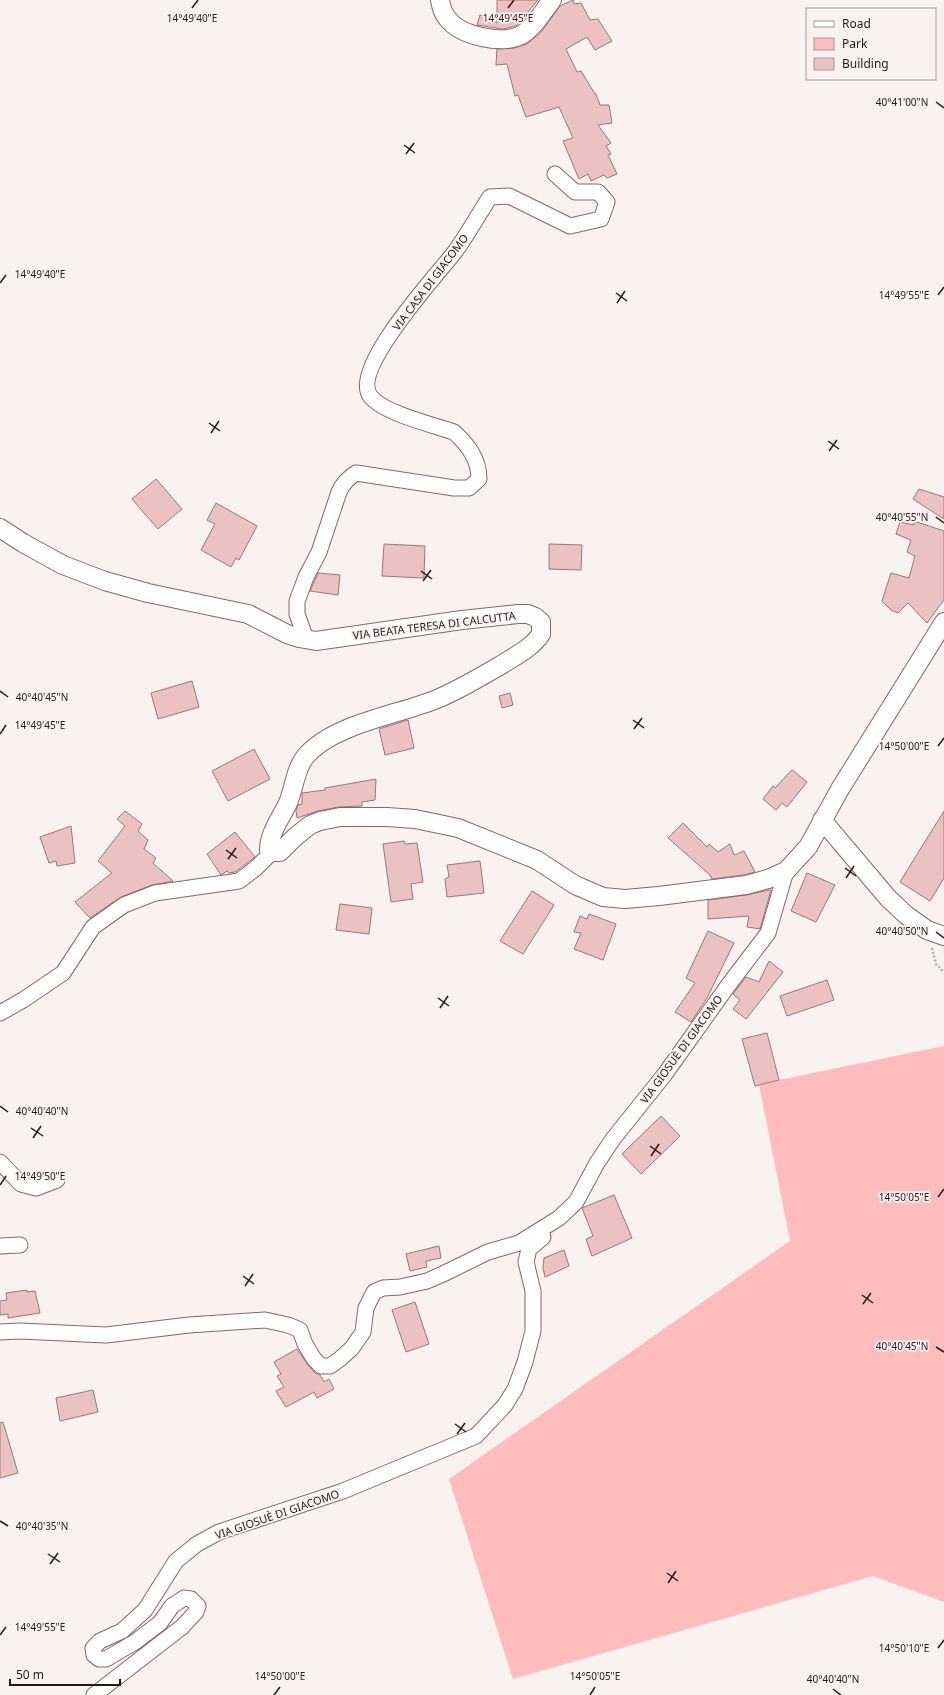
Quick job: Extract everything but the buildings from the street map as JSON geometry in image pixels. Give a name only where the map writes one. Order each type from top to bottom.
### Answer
[{"type":"street","points":[[440,0],[447,18],[460,27],[489,39],[514,38],[523,34],[531,27],[552,0]]},
{"type":"street","name":"VIA CASA DI GIACOMO","points":[[306,639],[300,626],[297,614],[297,601],[306,577],[319,552],[339,492],[343,484],[350,476],[356,473],[454,488],[469,488],[479,479],[479,468],[474,455],[454,432],[380,406],[370,396],[366,387],[374,360],[408,308],[455,252],[490,197],[509,196],[570,226],[601,219],[607,202],[598,192],[575,192],[555,174]]},
{"type":"street","name":"VIA BEATA TERESA DI CALCUTTA","points":[[0,528],[23,543],[63,565],[105,581],[148,593],[248,614],[288,634],[316,641],[447,622],[518,614],[535,616],[541,622],[541,634],[529,647],[462,687],[436,700],[348,728],[318,746],[304,759],[300,767],[286,806],[272,836],[269,850],[272,852]]},
{"type":"street","points":[[0,1013],[23,1000],[63,973],[94,926],[124,905],[155,894],[239,881],[256,868],[272,852],[280,852],[295,837],[310,826],[320,821],[336,818],[370,816],[414,819],[458,828],[536,860],[575,885],[603,897],[632,899],[746,885],[768,879],[786,871],[808,846],[885,714],[944,624]]},
{"type":"street","points":[[822,820],[888,898],[906,915],[927,930],[944,936]]},
{"type":"street","name":"VIA GIOSUÈ DI GIACOMO","points":[[0,1332],[20,1331],[106,1335],[189,1325],[265,1320],[288,1325],[300,1330],[305,1344],[314,1359],[321,1366],[330,1366],[352,1348],[363,1332],[366,1308],[374,1292],[383,1288],[416,1284],[443,1274],[488,1252],[520,1243],[559,1218],[576,1202],[597,1163],[613,1139],[665,1074],[727,987],[768,933],[786,871]]},
{"type":"street","points":[[0,1162],[21,1184],[36,1188],[58,1180]]},
{"type":"street","name":"VIA GIOSUÈ DI GIACOMO","points":[[94,1695],[154,1650],[182,1627],[196,1612],[198,1606],[191,1599],[184,1598],[172,1606],[160,1623],[135,1642],[106,1659],[99,1659],[94,1655],[94,1648],[100,1640],[122,1632],[146,1610],[176,1562],[197,1544],[219,1532],[343,1491],[429,1456],[476,1436],[490,1422],[505,1405],[515,1389],[525,1362],[533,1331],[533,1291],[526,1262],[529,1249],[552,1228],[559,1218]]},
{"type":"street","points":[[0,1246],[20,1245]]},
{"type":"path","points":[[927,930],[936,964],[944,972]]},
{"type":"green space","points":[[944,1046],[944,1602],[873,1576],[513,1679],[449,1479],[790,1241],[759,1084]]}]
